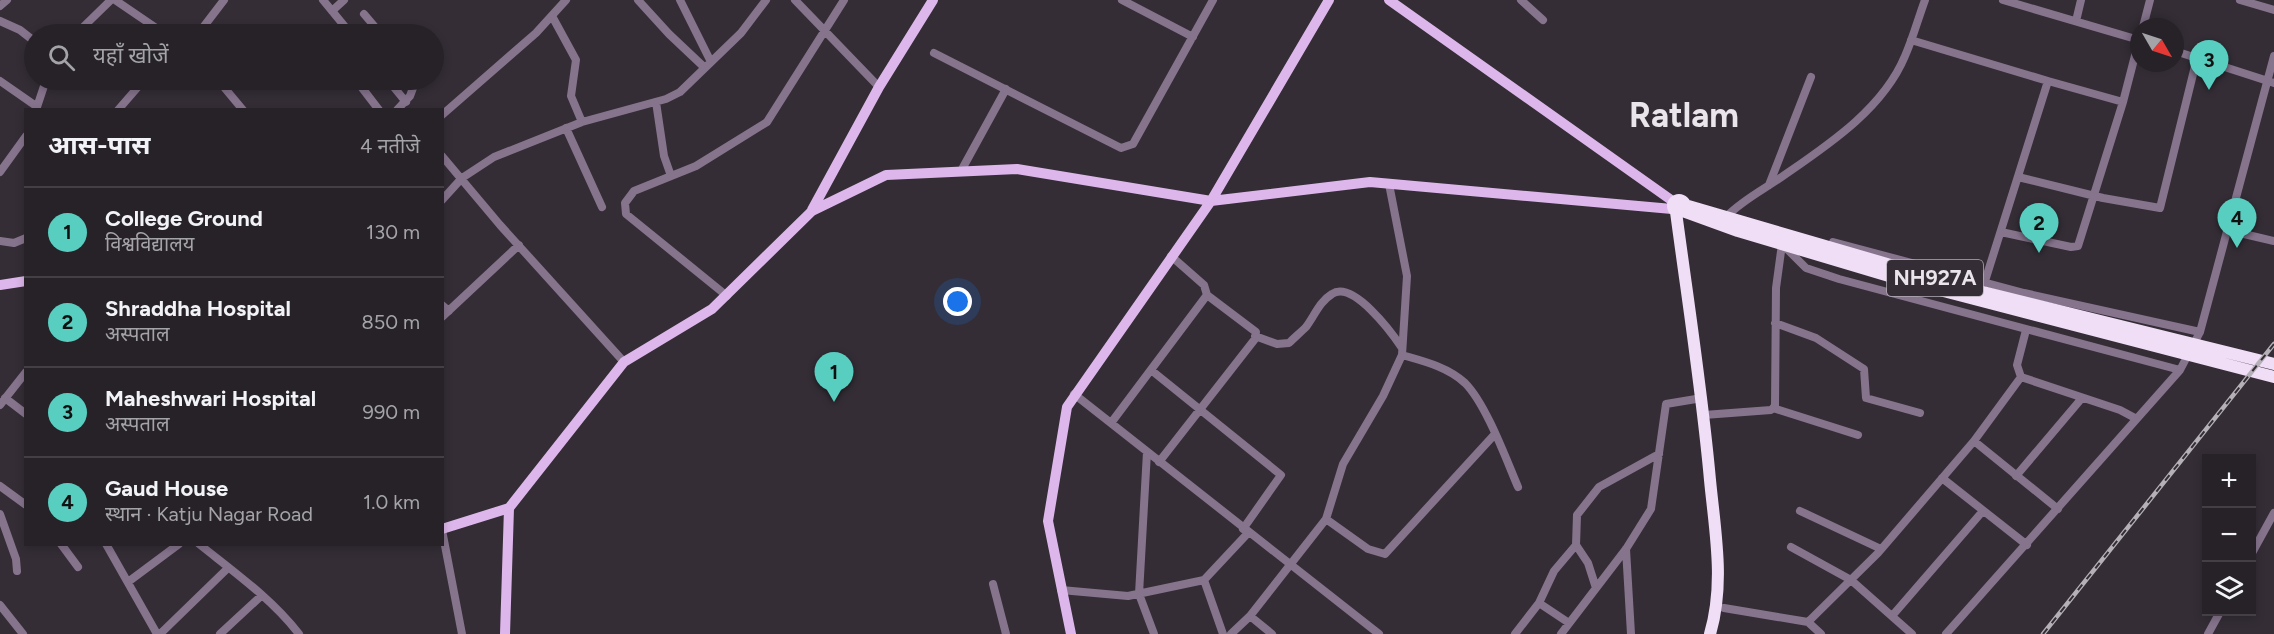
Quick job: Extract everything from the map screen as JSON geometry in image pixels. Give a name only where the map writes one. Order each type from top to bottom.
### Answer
[{"type":"highway","name":"NH927A","points":[[1679,209],[1727,216],[1785,239],[1919,285],[2198,358],[2274,364]]},
{"type":"highway","name":"NH927A","points":[[1679,209],[1983,292],[2203,345],[2274,377]]},
{"type":"highway","points":[[1679,209],[1701,398],[1708,415],[1719,569],[1718,608],[1710,634]]},
{"type":"highway","points":[[1679,209],[1708,415],[1725,569],[1724,608],[1718,634]]},
{"type":"main road","points":[[444,529],[509,508],[624,362],[712,309],[812,211],[879,87],[933,0]]},
{"type":"main road","points":[[1071,634],[1048,521],[1067,406],[1211,201],[1329,0]]},
{"type":"main road","points":[[1389,0],[1679,209]]},
{"type":"main road","points":[[812,211],[886,174],[1017,169],[1211,201],[1370,182],[1679,209]]},
{"type":"main road","points":[[0,285],[24,281]]},
{"type":"main road","points":[[505,634],[509,508]]},
{"type":"street","points":[[0,6],[7,0]]},
{"type":"street","points":[[87,24],[113,0],[150,24]]},
{"type":"street","points":[[206,24],[224,0]]},
{"type":"street","points":[[323,0],[343,24]]},
{"type":"street","points":[[332,11],[344,0]]},
{"type":"street","points":[[444,113],[536,33],[566,0]]},
{"type":"street","points":[[638,0],[669,34],[708,65]]},
{"type":"street","points":[[680,0],[708,65]]},
{"type":"street","points":[[444,198],[462,178],[494,157],[582,122],[656,102],[680,92],[741,33],[766,0]]},
{"type":"street","points":[[795,0],[879,87]]},
{"type":"street","points":[[727,296],[626,214],[625,203],[634,191],[696,166],[767,122],[844,0]]},
{"type":"street","points":[[1122,0],[1193,37]]},
{"type":"street","points":[[934,52],[1121,148],[1128,148],[1133,144],[1213,0]]},
{"type":"street","points":[[1521,0],[1544,20]]},
{"type":"street","points":[[1727,216],[1741,202],[1854,122],[1877,100],[1893,79],[1911,40],[1925,0]]},
{"type":"street","points":[[2003,0],[2130,37]]},
{"type":"street","points":[[2076,21],[2082,0]]},
{"type":"street","points":[[2145,18],[2150,0]]},
{"type":"street","points":[[2240,0],[2274,10]]},
{"type":"street","points":[[364,14],[372,24]]},
{"type":"street","points":[[552,16],[576,60],[571,96],[582,122]]},
{"type":"street","points":[[0,21],[24,33]]},
{"type":"street","points":[[1911,40],[2123,102]]},
{"type":"street","points":[[2184,54],[2271,82]]},
{"type":"street","points":[[1946,634],[2180,370],[2200,332],[2227,230],[2271,82],[2274,56]]},
{"type":"street","points":[[2018,177],[2156,209],[2162,206],[2198,58]]},
{"type":"street","points":[[2001,232],[2071,247],[2078,246],[2131,72]]},
{"type":"street","points":[[1769,184],[1811,77]]},
{"type":"street","points":[[0,81],[36,108],[42,90]]},
{"type":"street","points":[[1985,281],[2048,81]]},
{"type":"street","points":[[961,171],[1006,89]]},
{"type":"street","points":[[120,108],[135,90]]},
{"type":"street","points":[[226,90],[241,108]]},
{"type":"street","points":[[364,90],[377,108]]},
{"type":"street","points":[[396,90],[406,102]]},
{"type":"street","points":[[400,108],[413,90]]},
{"type":"street","points":[[656,102],[664,156],[671,176]]},
{"type":"street","points":[[566,128],[602,207]]},
{"type":"street","points":[[0,172],[24,139]]},
{"type":"street","points":[[444,158],[624,362]]},
{"type":"street","points":[[1231,634],[1250,615],[1326,519],[1343,464],[1383,396],[1402,352],[1407,276],[1389,184]]},
{"type":"street","points":[[2227,230],[2274,241]]},
{"type":"street","points":[[0,241],[14,243],[24,239]]},
{"type":"street","points":[[1785,239],[1827,241],[2024,293],[2200,332]]},
{"type":"street","points":[[1773,408],[1776,288],[1785,239]]},
{"type":"street","points":[[1785,239],[1806,268],[2026,330],[2180,370]]},
{"type":"street","points":[[445,311],[519,245]]},
{"type":"street","points":[[1158,462],[1256,332],[1207,295],[1204,285],[1172,256]]},
{"type":"street","points":[[1255,336],[1277,344],[1289,343],[1307,326],[1320,303],[1334,292],[1342,291],[1371,309],[1402,352],[1430,363],[1465,384],[1495,434],[1518,487]]},
{"type":"street","points":[[1111,423],[1207,295]]},
{"type":"street","points":[[1775,323],[1815,338],[1864,369],[1866,398],[1920,413]]},
{"type":"street","points":[[2021,377],[2017,365],[2026,330]]},
{"type":"street","points":[[1061,590],[1139,594],[1204,580],[1246,531],[1281,475],[1151,370]]},
{"type":"street","points":[[24,375],[3,401],[24,413]]},
{"type":"street","points":[[2021,377],[2120,410],[2136,418]]},
{"type":"street","points":[[1808,622],[1881,549],[1974,441],[2021,377]]},
{"type":"street","points":[[1074,394],[1379,634]]},
{"type":"street","points":[[1561,634],[1626,549],[1651,509],[1666,404],[1701,398]]},
{"type":"street","points":[[2016,476],[2082,398]]},
{"type":"street","points":[[1708,415],[1773,408],[1858,435]]},
{"type":"street","points":[[1326,519],[1368,549],[1385,554],[1495,434]]},
{"type":"street","points":[[1974,441],[2058,509]]},
{"type":"street","points":[[1147,452],[1139,594],[1154,634]]},
{"type":"street","points":[[1596,588],[1588,563],[1576,545],[1577,515],[1599,488],[1659,454]]},
{"type":"street","points":[[1942,478],[1982,512],[2027,545]]},
{"type":"street","points":[[1,490],[24,504]]},
{"type":"street","points":[[1800,511],[1881,549]]},
{"type":"street","points":[[1892,616],[1982,512]]},
{"type":"street","points":[[2256,545],[2274,513]]},
{"type":"street","points":[[0,514],[16,559],[17,571]]},
{"type":"street","points":[[444,540],[462,634]]},
{"type":"street","points":[[1515,634],[1539,603],[1554,571],[1576,545]]},
{"type":"street","points":[[63,546],[78,567]]},
{"type":"street","points":[[107,546],[159,634],[228,568]]},
{"type":"street","points":[[128,582],[176,546]]},
{"type":"street","points":[[201,546],[287,618],[299,634]]},
{"type":"street","points":[[1791,547],[1851,580],[1912,634]]},
{"type":"street","points":[[1626,549],[1631,634]]},
{"type":"street","points":[[1204,580],[1223,634]]},
{"type":"street","points":[[993,584],[1006,634]]},
{"type":"street","points":[[220,634],[261,596]]},
{"type":"street","points":[[1539,603],[1569,623]]},
{"type":"street","points":[[0,605],[22,634]]},
{"type":"street","points":[[1724,608],[1808,622],[1821,634]]},
{"type":"street","points":[[1250,615],[1272,634]]},
{"type":"street","points":[[2208,634],[2218,616]]},
{"type":"railway","points":[[2043,634],[2274,344]]},
{"type":"place","name":"Maheshwari Hospital","points":[[2209,90]]},
{"type":"place","name":"Gaud House","points":[[2237,248]]},
{"type":"place","name":"Shraddha Hospital","points":[[2039,253]]},
{"type":"place","name":"College Ground","points":[[834,402]]},
{"type":"district","name":"Ratlam","points":[[1684,115]]}]
